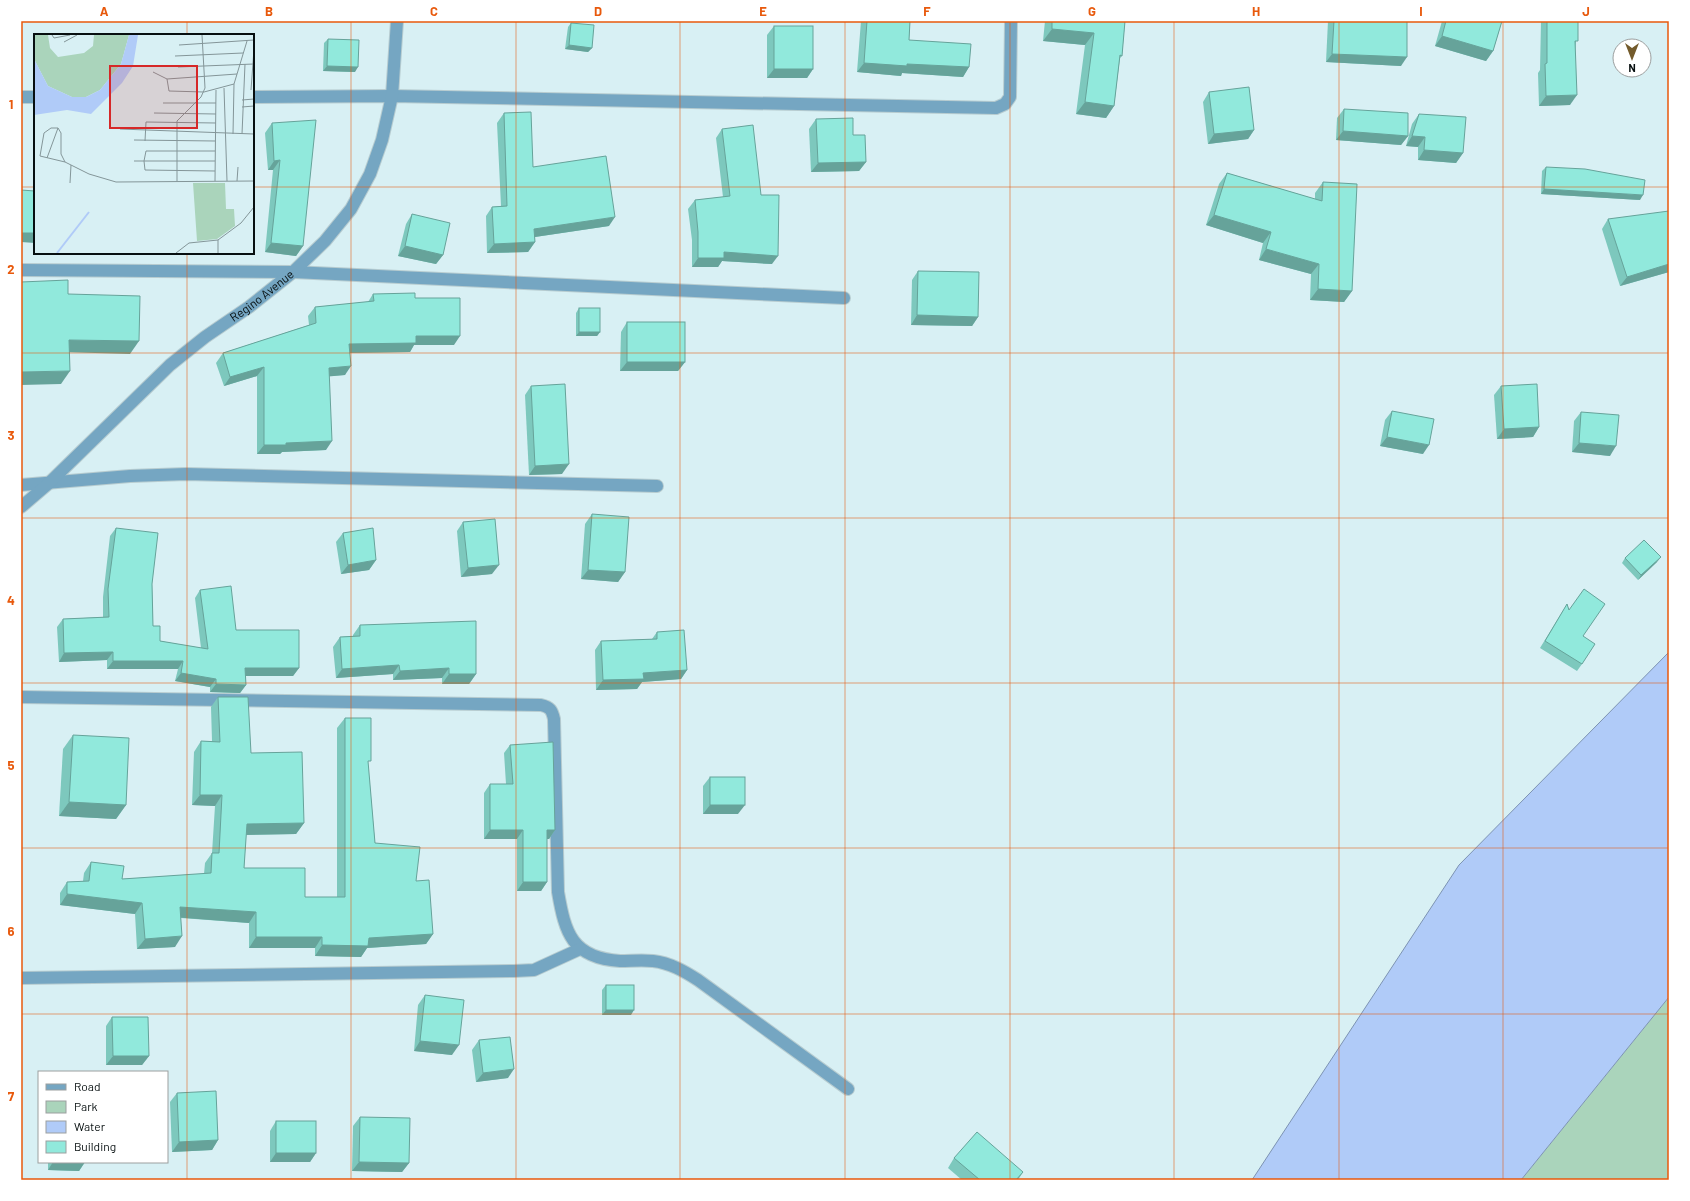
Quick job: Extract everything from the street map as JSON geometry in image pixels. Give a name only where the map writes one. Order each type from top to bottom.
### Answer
[{"type":"street","name":"Regino Avenue","points":[[21,507],[48,484],[170,365],[206,337],[249,307],[292,272],[325,241],[351,209],[370,174],[382,140],[392,96],[397,21]]},
{"type":"street","points":[[254,96],[392,96],[996,108],[1004,104],[1010,97],[1011,21]]},
{"type":"street","points":[[21,97],[34,97]]},
{"type":"street","points":[[21,270],[292,272],[844,298]]},
{"type":"street","points":[[21,485],[48,484],[130,476],[186,474],[657,486]]},
{"type":"street","points":[[21,697],[525,704],[548,706],[552,711],[554,719],[558,892],[563,917],[569,934],[580,949],[597,958],[619,961],[654,961],[675,966],[698,980],[848,1089]]},
{"type":"street","points":[[21,978],[534,970],[580,949]]},
{"type":"green space","points":[[1669,997],[1669,1180],[1521,1180]]},
{"type":"water","points":[[1669,652],[1669,997],[1521,1180],[1252,1180],[1459,865]]},
{"type":"building","points":[[867,21],[910,21],[909,40],[971,44],[969,67],[907,64],[907,66],[864,63]]},
{"type":"building","points":[[1052,21],[1125,21],[1122,56],[1120,55],[1114,106],[1085,102],[1094,33],[1052,29]]},
{"type":"building","points":[[1334,21],[1407,21],[1407,57],[1332,54]]},
{"type":"building","points":[[1446,21],[1502,21],[1493,51],[1442,36]]},
{"type":"building","points":[[1547,21],[1578,21],[1578,41],[1575,41],[1577,95],[1546,96],[1545,64],[1547,63]]},
{"type":"building","points":[[571,23],[594,25],[592,48],[569,45]]},
{"type":"building","points":[[774,26],[813,26],[813,69],[774,69]]},
{"type":"building","points":[[328,39],[359,40],[358,67],[327,66]]},
{"type":"building","points":[[1249,87],[1254,130],[1214,134],[1209,92]]},
{"type":"building","points":[[1344,109],[1408,113],[1408,136],[1343,131]]},
{"type":"building","points":[[531,112],[533,167],[606,156],[615,217],[534,229],[535,242],[494,244],[492,207],[507,206],[504,113]]},
{"type":"building","points":[[1419,114],[1466,117],[1463,153],[1424,150],[1425,137],[1412,136]]},
{"type":"building","points":[[853,118],[853,135],[865,135],[866,162],[818,163],[816,119]]},
{"type":"building","points":[[316,120],[303,246],[271,243],[280,160],[274,161],[272,123]]},
{"type":"building","points":[[753,125],[761,195],[779,195],[778,256],[724,252],[724,258],[698,258],[698,232],[695,200],[730,196],[722,129]]},
{"type":"building","points":[[1546,167],[1585,169],[1645,180],[1643,195],[1544,189]]},
{"type":"building","points":[[1227,173],[1322,201],[1323,182],[1357,184],[1352,291],[1318,289],[1319,264],[1266,249],[1271,232],[1214,215]]},
{"type":"building","points":[[21,190],[34,191],[34,233],[21,233]]},
{"type":"building","points":[[1669,211],[1669,264],[1627,277],[1608,219]]},
{"type":"building","points":[[412,214],[450,223],[443,255],[405,246]]},
{"type":"building","points":[[918,271],[979,272],[978,317],[917,315]]},
{"type":"building","points":[[68,280],[68,294],[140,296],[139,341],[69,340],[70,371],[21,372],[21,282]]},
{"type":"building","points":[[415,293],[415,298],[460,298],[460,336],[416,336],[416,343],[349,344],[351,366],[329,368],[332,441],[286,443],[286,445],[264,445],[264,367],[230,377],[223,353],[316,323],[315,307],[374,301],[373,294]]},
{"type":"building","points":[[579,308],[600,308],[600,332],[579,332]]},
{"type":"building","points":[[627,322],[685,322],[685,362],[627,362]]},
{"type":"building","points":[[565,384],[569,464],[535,466],[531,386]]},
{"type":"building","points":[[1537,384],[1539,427],[1504,429],[1501,386]]},
{"type":"building","points":[[1392,411],[1434,419],[1429,445],[1387,437]]},
{"type":"building","points":[[1581,412],[1619,415],[1616,446],[1579,443]]},
{"type":"building","points":[[592,514],[629,517],[625,572],[588,570]]},
{"type":"building","points":[[495,519],[499,565],[468,568],[463,522]]},
{"type":"building","points":[[116,528],[158,533],[152,584],[153,626],[160,626],[160,641],[208,649],[200,590],[231,586],[236,630],[299,630],[299,668],[245,668],[246,685],[216,684],[216,679],[181,673],[183,661],[113,661],[113,652],[64,653],[63,619],[109,617],[108,589]]},
{"type":"building","points":[[373,528],[376,560],[348,565],[343,533]]},
{"type":"building","points":[[1644,540],[1661,557],[1641,575],[1625,558]]},
{"type":"building","points":[[1584,589],[1605,604],[1583,636],[1595,644],[1582,664],[1545,641],[1567,604],[1569,610]]},
{"type":"building","points":[[476,621],[476,674],[449,674],[449,668],[400,671],[399,665],[342,669],[340,637],[360,636],[360,625]]},
{"type":"building","points":[[684,630],[687,670],[643,673],[644,679],[603,680],[601,641],[657,639],[657,632]]},
{"type":"building","points":[[218,697],[248,697],[251,753],[302,752],[304,823],[247,824],[244,868],[305,868],[305,897],[345,897],[345,718],[371,718],[371,761],[368,761],[375,843],[420,847],[416,881],[429,880],[433,934],[369,938],[368,946],[322,945],[322,937],[256,937],[256,912],[180,907],[182,936],[145,939],[142,903],[67,894],[67,882],[89,881],[91,862],[124,866],[122,879],[211,873],[212,853],[219,853],[222,795],[200,795],[201,741],[220,742]]},
{"type":"building","points":[[73,735],[129,738],[126,805],[69,802]]},
{"type":"building","points":[[553,742],[555,830],[547,830],[547,882],[523,882],[523,830],[490,830],[490,784],[513,784],[510,745]]},
{"type":"building","points":[[710,777],[745,777],[745,805],[710,805]]},
{"type":"building","points":[[606,985],[634,985],[634,1010],[606,1010]]},
{"type":"building","points":[[425,995],[464,1000],[459,1045],[420,1041]]},
{"type":"building","points":[[112,1017],[148,1017],[149,1056],[113,1056]]},
{"type":"building","points":[[510,1037],[514,1069],[483,1073],[479,1040]]},
{"type":"building","points":[[216,1091],[218,1140],[179,1142],[177,1093]]},
{"type":"building","points":[[360,1117],[410,1118],[409,1163],[359,1162]]},
{"type":"building","points":[[276,1121],[316,1121],[316,1153],[276,1153]]},
{"type":"building","points":[[977,1132],[1023,1172],[1016,1180],[980,1180],[954,1158]]}]
